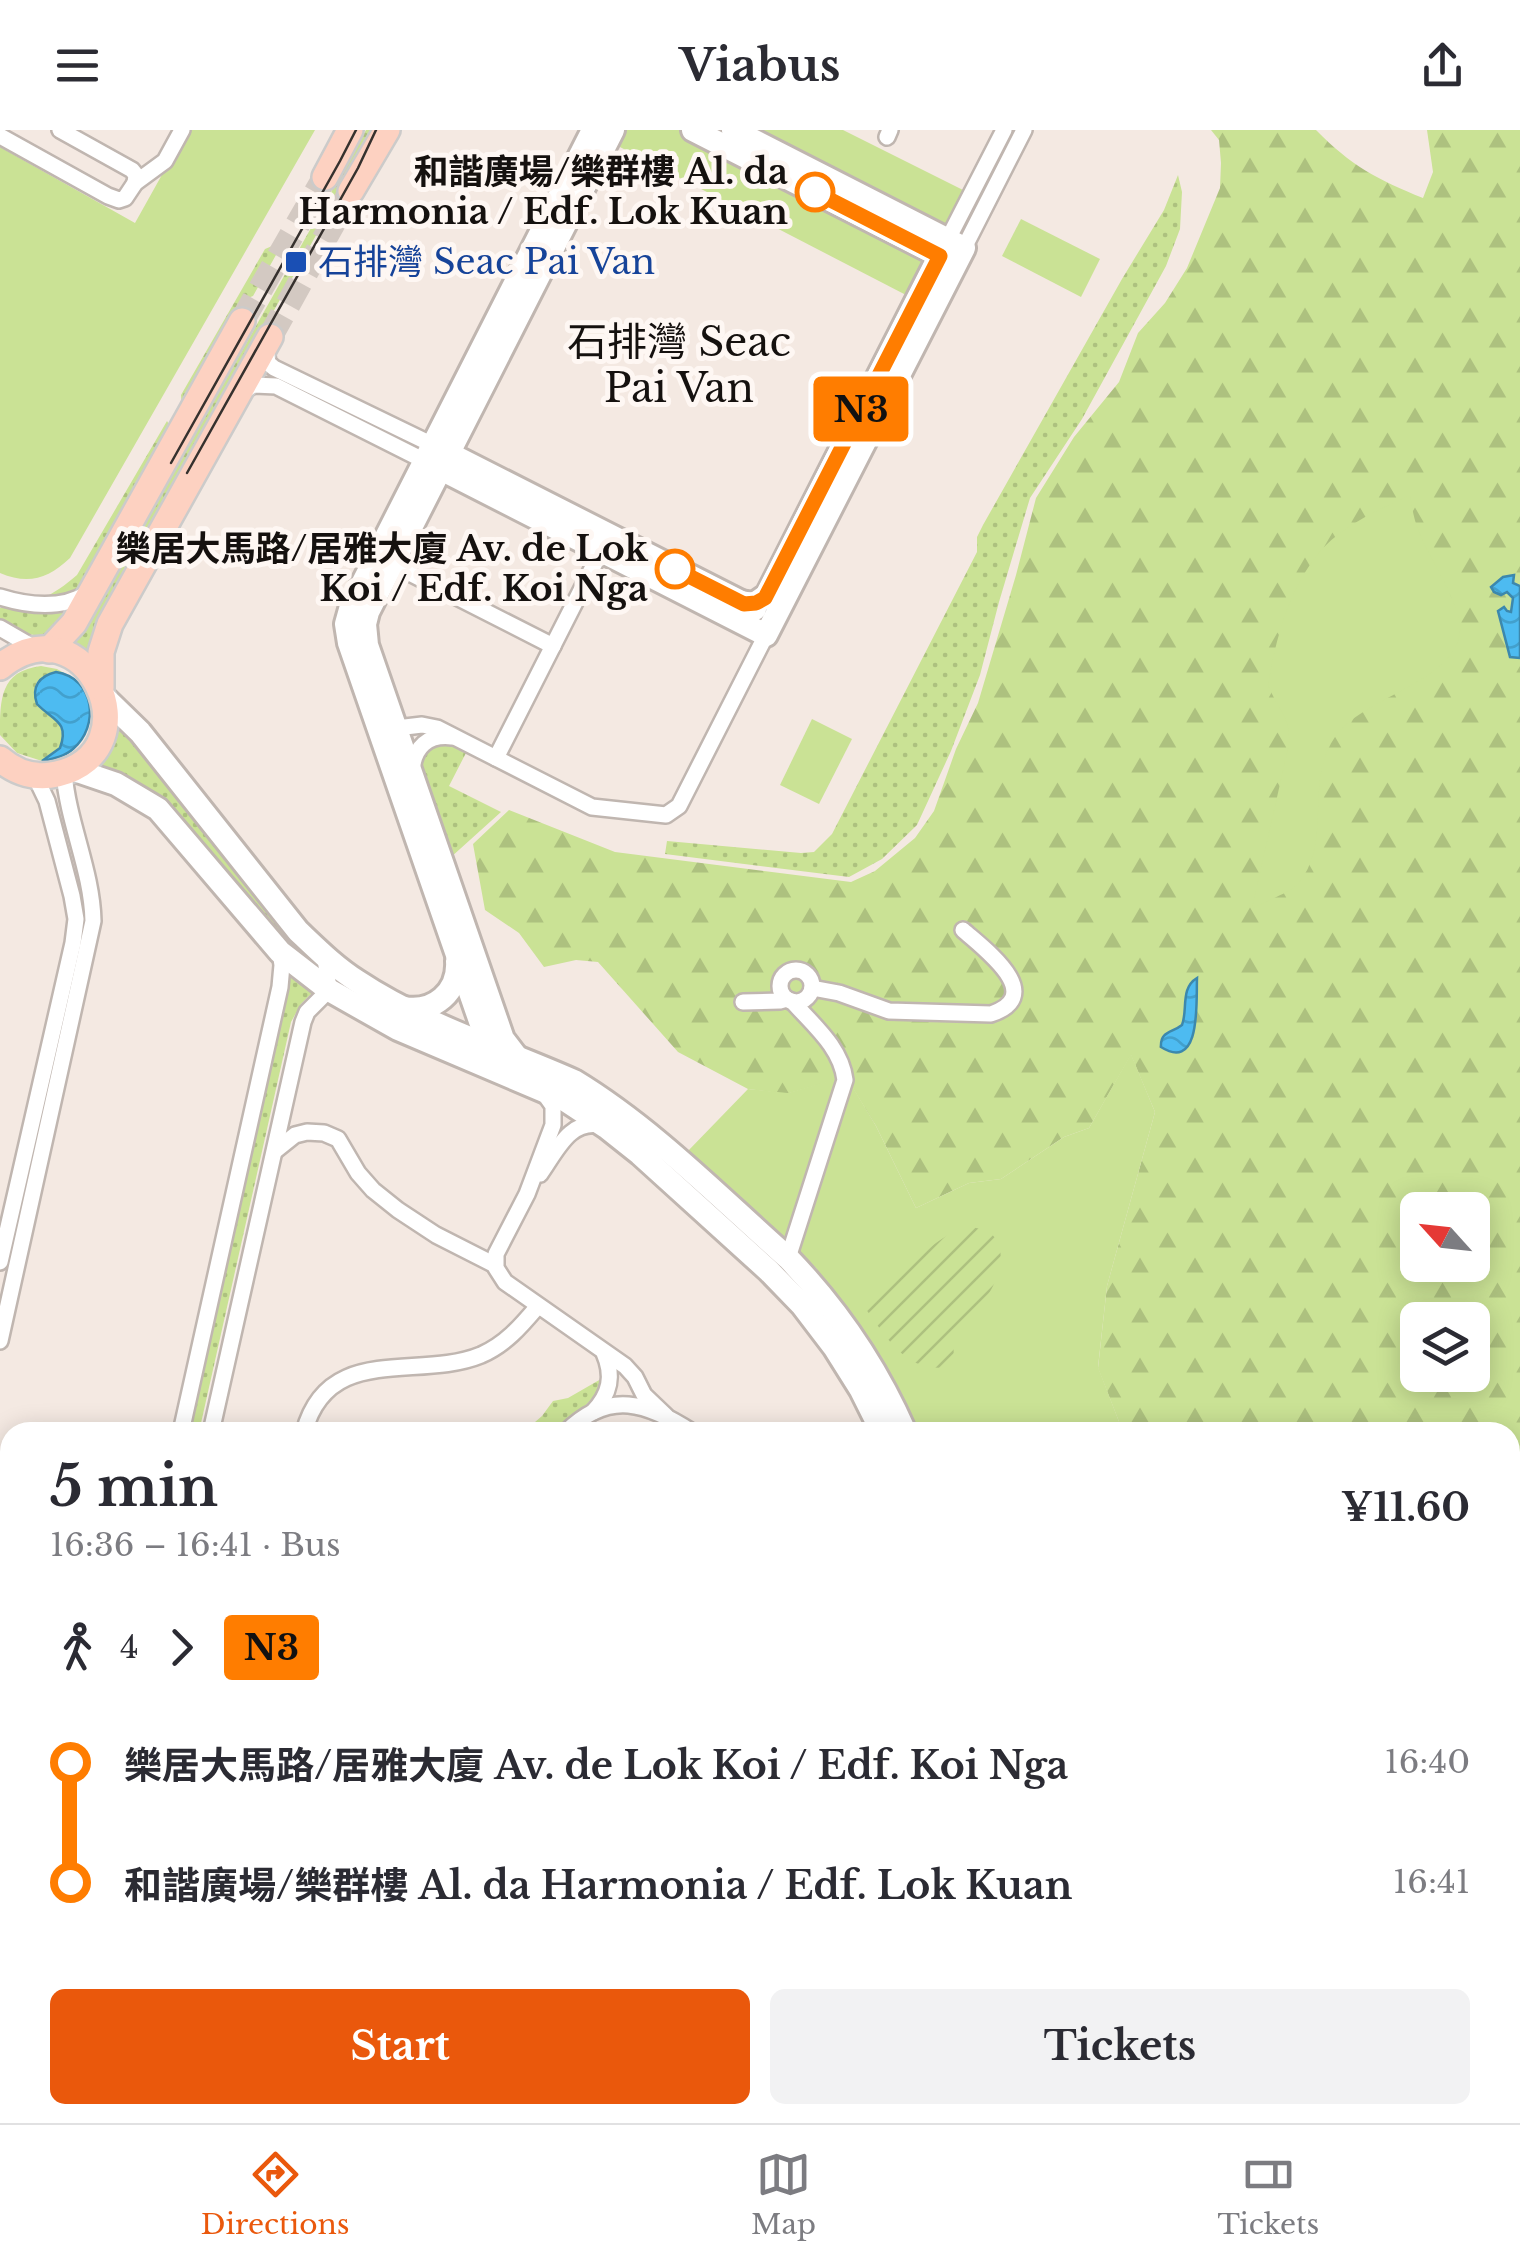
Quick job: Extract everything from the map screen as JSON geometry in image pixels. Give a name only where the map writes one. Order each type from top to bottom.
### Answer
[{"type":"main road","points":[[351,191],[387,130]]},
{"type":"main road","points":[[325,177],[346,134]]},
{"type":"main road","points":[[44,650],[66,634],[93,590],[242,321]]},
{"type":"main road","points":[[1,762],[36,776],[68,771],[94,750],[105,724],[101,652],[110,624],[269,341]]},
{"type":"main road","points":[[0,668],[23,653],[44,650],[65,654],[92,674],[102,692]]},
{"type":"street","points":[[60,130],[132,170],[136,182]]},
{"type":"street","points":[[0,136],[113,198],[124,198],[136,182],[165,160],[182,130]]},
{"type":"street","points":[[487,1044],[387,729],[364,624],[437,457],[593,130]]},
{"type":"street","points":[[511,1065],[414,780],[349,643],[346,624],[350,606],[437,457],[613,130]]},
{"type":"street","points":[[693,130],[952,252]]},
{"type":"street","points":[[733,130],[952,252]]},
{"type":"street","points":[[387,729],[422,725],[438,728],[592,806],[660,815],[679,806],[952,252],[1004,130]]},
{"type":"street","points":[[741,602],[756,603],[766,595],[952,252],[1024,130]]},
{"type":"street","points":[[269,341],[268,363],[274,368],[601,552],[770,627]]},
{"type":"street","points":[[237,398],[242,390],[253,385],[276,386],[437,457],[741,602],[770,627]]},
{"type":"street","points":[[496,758],[601,552]]},
{"type":"street","points":[[392,564],[553,646]]},
{"type":"street","points":[[0,597],[14,602],[53,604],[79,599],[93,590]]},
{"type":"street","points":[[0,628],[44,650]]},
{"type":"street","points":[[102,692],[140,732],[298,931],[325,958],[401,1007],[487,1044],[542,1090],[554,1106],[555,1116],[526,1194],[496,1254],[498,1273],[628,1369],[644,1395],[666,1416]]},
{"type":"street","points":[[414,780],[413,759],[425,742],[445,735],[456,738]]},
{"type":"street","points":[[0,1341],[94,921],[71,814],[68,771],[116,784],[158,809],[280,952],[329,990],[398,1029],[456,1054],[574,1081],[621,1112],[788,1258],[862,1350],[901,1422]]},
{"type":"street","points":[[0,1262],[75,931],[67,876],[47,801],[36,776]]},
{"type":"street","points":[[812,988],[889,1011],[999,1012],[1013,992],[1010,975],[963,930]]},
{"type":"street","points":[[182,1422],[280,987],[280,952]]},
{"type":"street","points":[[401,1007],[414,1009],[439,1002],[455,981],[457,955]]},
{"type":"street","points":[[325,958],[329,990]]},
{"type":"street","points":[[743,1002],[790,1000],[798,1002],[807,998],[812,988],[806,974],[792,971],[781,982],[782,991],[790,1000],[836,1051],[843,1065],[844,1080],[788,1258]]},
{"type":"street","points":[[213,1422],[303,1022],[329,990]]},
{"type":"street","points":[[456,1054],[476,1052],[487,1044],[496,1028],[496,1017]]},
{"type":"street","points":[[542,1090],[606,1127],[693,1201],[802,1305],[834,1347],[877,1422]]},
{"type":"street","points":[[526,1194],[577,1127],[606,1127]]},
{"type":"street","points":[[275,1151],[295,1135],[307,1132],[338,1139],[366,1181],[398,1210],[436,1235],[495,1265]]},
{"type":"street","points":[[309,1422],[318,1402],[346,1377],[364,1370],[458,1362],[478,1356],[514,1334],[538,1306]]},
{"type":"street","points":[[593,1412],[606,1394],[610,1380],[604,1352]]},
{"type":"street","points":[[577,1422],[593,1412],[624,1405],[648,1408],[676,1422]]},
{"type":"green space","points":[[187,130],[315,130],[70,558],[37,578],[20,579],[0,573],[0,147],[135,223]]},
{"type":"green space","points":[[366,130],[375,130],[95,630],[89,656],[67,644],[87,627]]},
{"type":"green space","points":[[623,130],[680,130],[926,258],[906,295],[616,145]]},
{"type":"green space","points":[[750,130],[843,130],[963,190],[944,228]]},
{"type":"green space","points":[[1211,130],[1316,130],[1365,170],[1423,198],[1433,172],[1427,130],[1520,130],[1520,586],[1513,583],[1514,576],[1507,592],[1514,598],[1512,613],[1507,612],[1510,656],[1520,658],[1520,1422],[1119,1422],[1098,1368],[1107,1286],[1155,1112],[1131,1055],[1089,1128],[1064,1137],[1001,1179],[969,1183],[916,1208],[876,1126],[846,1077],[786,1094],[748,1089],[678,1052],[598,962],[576,960],[544,967],[519,933],[485,910],[473,844],[509,810],[615,852],[851,882],[875,871],[915,838],[934,811],[956,749],[978,703],[1036,498],[1074,437],[1119,382],[1138,333],[1165,303],[1187,268],[1220,188],[1219,140]]},
{"type":"green space","points":[[1178,175],[1182,192],[1180,229],[1166,266],[1082,419],[1030,498],[980,675],[917,825],[882,859],[849,877],[665,854],[667,841],[814,852],[832,834],[977,552],[977,537],[983,525],[1164,210]]},
{"type":"green space","points":[[1021,219],[1100,259],[1081,297],[1002,256]]},
{"type":"green space","points":[[281,246],[253,296],[243,300],[182,411],[181,395],[265,249]]},
{"type":"green space","points":[[167,421],[170,426],[72,618],[44,635],[29,634],[0,619],[0,608],[42,599],[77,575]]},
{"type":"green space","points":[[1410,495],[1419,532],[1456,608],[1460,631],[1455,649],[1426,676],[1365,711],[1335,737],[1321,773],[1315,848],[1309,866],[1295,886],[1252,908],[1289,744],[1286,720],[1268,685],[1285,616],[1308,568],[1327,544],[1361,520]]},
{"type":"green space","points":[[41,666],[71,677],[56,672],[37,682],[37,702],[60,726],[62,735],[60,748],[42,761],[17,753],[0,735],[5,689],[17,674]]},
{"type":"green space","points":[[116,716],[304,957],[274,933],[166,806],[88,769]]},
{"type":"green space","points":[[812,719],[852,739],[819,804],[780,785]]},
{"type":"green space","points":[[445,743],[467,751],[449,786],[501,812],[450,858],[420,771],[427,752]]},
{"type":"green space","points":[[290,976],[314,991],[291,1022],[201,1422],[191,1422]]},
{"type":"green space","points":[[1131,1054],[1155,1112],[1107,1286],[1098,1367],[1119,1422],[908,1422],[816,1268],[687,1152],[748,1089],[788,1093],[846,1076],[876,1126],[916,1208],[969,1183],[1001,1179],[1064,1137],[1089,1128]]},
{"type":"green space","points":[[968,1226],[996,1239],[1001,1256],[998,1274],[986,1298],[956,1336],[955,1366],[925,1366],[902,1354],[865,1308],[927,1250]]},
{"type":"green space","points":[[601,1379],[600,1390],[564,1422],[535,1422],[553,1401],[568,1398]]},
{"type":"water","points":[[1514,575],[1513,583],[1520,586],[1520,658],[1510,657],[1498,611],[1504,607],[1511,612],[1513,598],[1507,592],[1494,592],[1491,587],[1503,577]]},
{"type":"water","points":[[56,672],[79,683],[86,693],[90,716],[82,739],[73,749],[42,761],[60,748],[63,732],[58,722],[37,704],[35,692],[41,679]]},
{"type":"water","points":[[1197,978],[1196,1016],[1190,1042],[1184,1050],[1174,1052],[1161,1047],[1165,1035],[1182,1025],[1186,993]]},
{"type":"tunnel","points":[[242,321],[325,177]]},
{"type":"tunnel","points":[[270,337],[351,191]]},
{"type":"tram line","points":[[171,463],[356,130]]},
{"type":"tram line","points":[[187,473],[376,130]]},
{"type":"bus line","name":"N3","points":[[675,569],[744,604],[765,598],[940,256],[815,192]]},
{"type":"place","name":"和諧廣場/樂群樓 Al. da Harmonia / Edf. Lok Kuan","points":[[815,192]]},
{"type":"place","name":"石排灣 Seac Pai Van","points":[[296,262]]},
{"type":"place","name":"樂居大馬路/居雅大廈 Av. de Lok Koi / Edf. Koi Nga","points":[[675,569]]},
{"type":"district","name":"石排灣 Seac Pai Van","points":[[679,365]]}]
